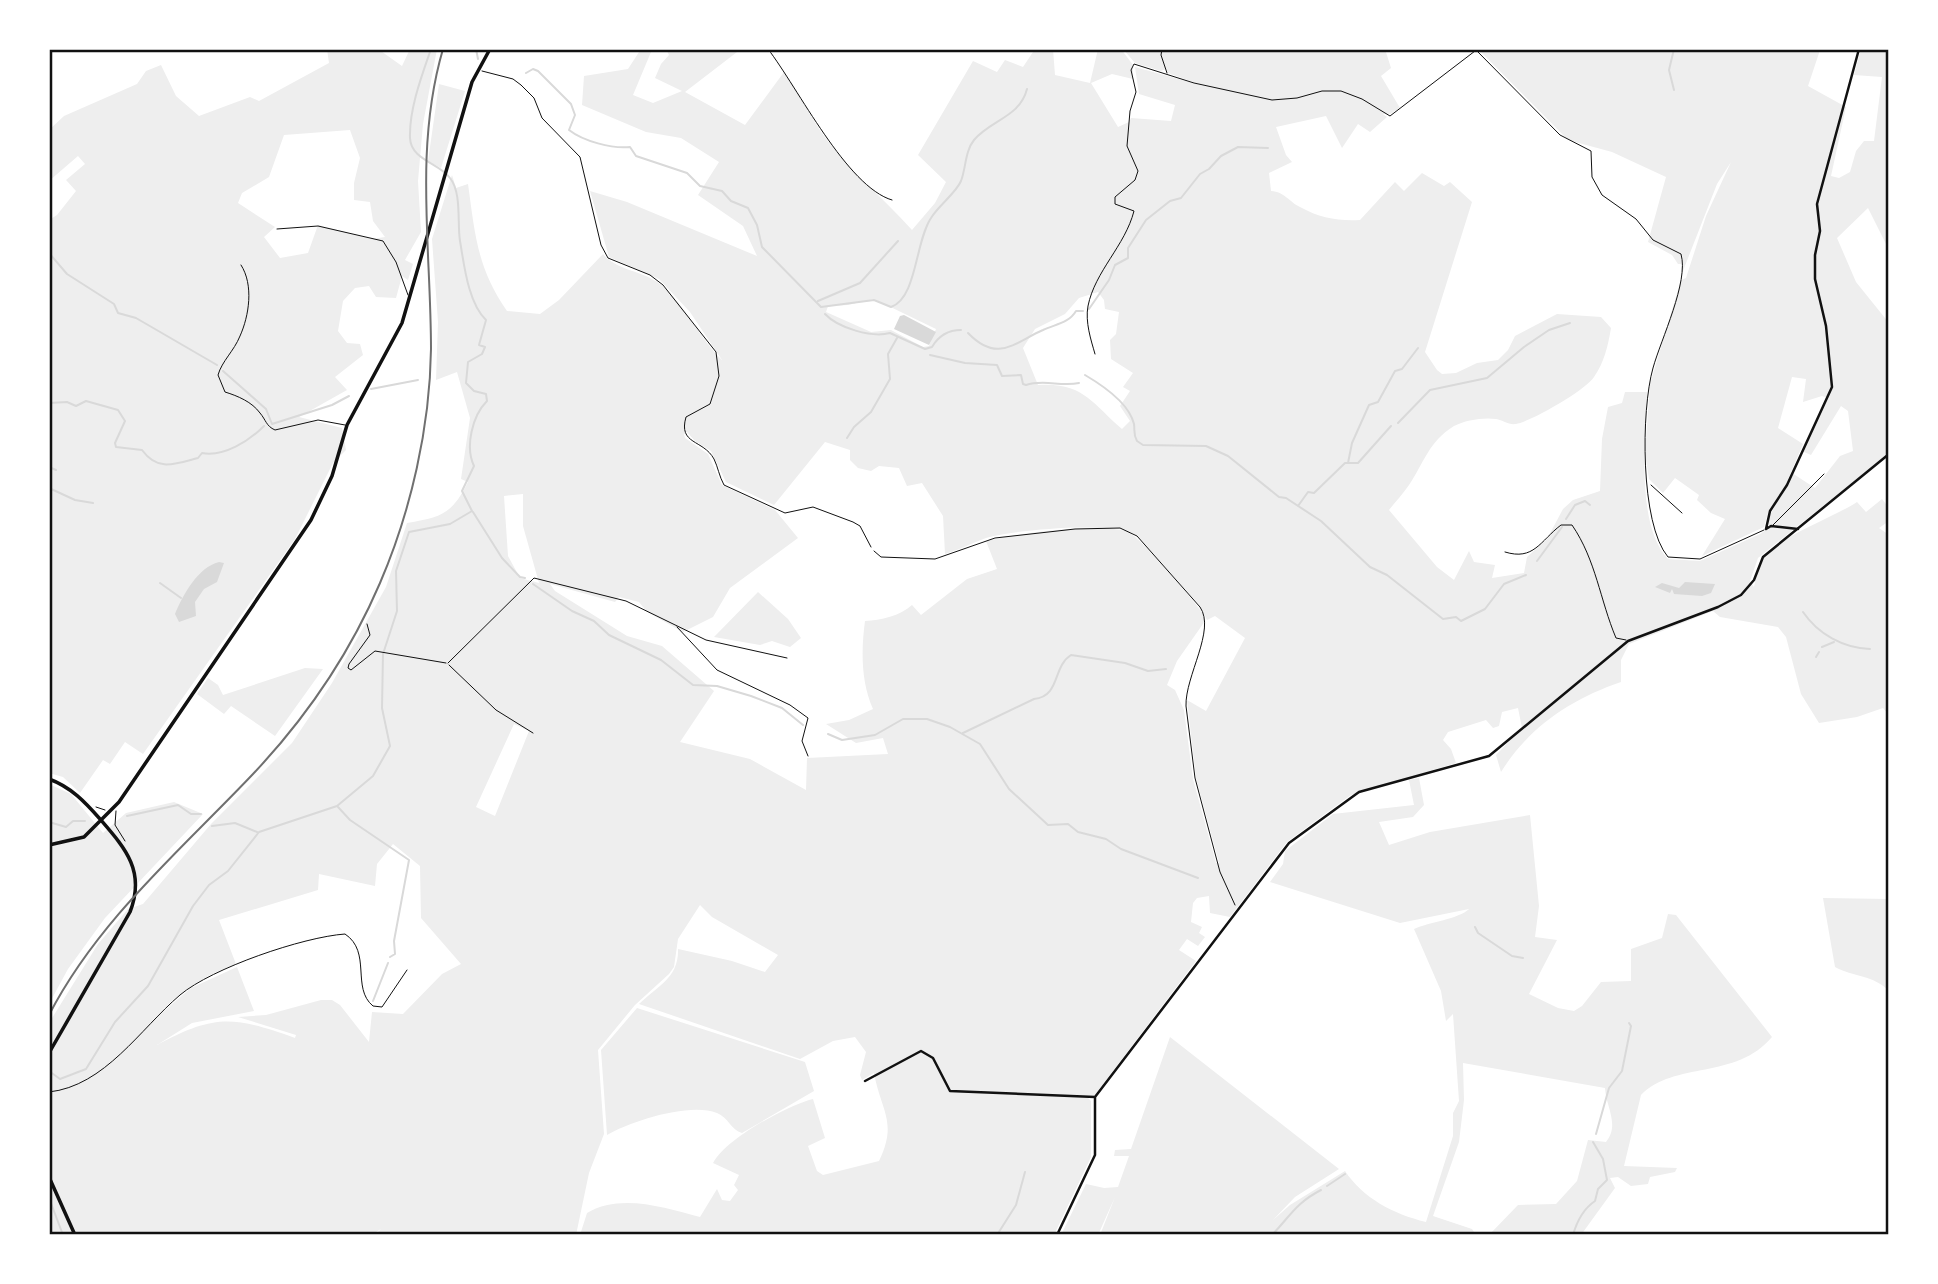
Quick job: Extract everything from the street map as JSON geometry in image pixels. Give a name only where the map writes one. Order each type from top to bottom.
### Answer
[{"type":"main road","points":[[49,845],[77,840],[102,822],[114,809],[311,520],[332,476],[347,425],[399,329],[477,69],[490,49]]},
{"type":"main road","points":[[49,779],[77,795],[125,847],[133,867],[134,904],[49,1054]]},
{"type":"main road","points":[[49,1177],[75,1235]]},
{"type":"street","points":[[1766,529],[1770,510],[1787,485],[1832,387],[1826,326],[1815,279],[1815,255],[1821,231],[1817,204],[1859,49]]},
{"type":"street","points":[[1057,1235],[1095,1155],[1095,1097],[1289,843],[1351,796],[1489,756],[1628,641],[1718,607],[1741,594],[1754,580],[1763,557],[1889,454]]},
{"type":"street","points":[[1766,529],[1771,526],[1798,529]]},
{"type":"street","points":[[865,1081],[921,1051],[933,1058],[950,1091],[1095,1097]]},
{"type":"lane","points":[[1162,49],[1161,55],[1167,74]]},
{"type":"lane","points":[[1094,354],[1089,341],[1089,304],[1106,265],[1122,241],[1134,211],[1115,204],[1115,197],[1135,180],[1138,171],[1127,146],[1130,111],[1136,92],[1131,67],[1134,64],[1194,83],[1272,100],[1286,100],[1322,91],[1341,91],[1362,99],[1390,116],[1450,73],[1476,49],[1560,135],[1591,151],[1592,177],[1602,195],[1636,219],[1653,240],[1681,254],[1680,282],[1650,381],[1645,453],[1655,535],[1668,557],[1700,559],[1766,529]]},
{"type":"lane","points":[[477,69],[513,79],[530,94],[542,118],[580,157],[604,254],[663,285],[716,352],[719,376],[710,404],[686,417],[683,428],[686,436],[715,460],[724,485],[786,513],[813,507],[853,522],[860,526],[871,547]]},
{"type":"lane","points":[[277,229],[318,226],[349,236],[383,241],[396,262],[409,297]]},
{"type":"lane","points":[[241,265],[246,272],[249,303],[241,335],[218,376],[225,392],[240,397],[260,412],[267,426],[275,430],[318,419],[347,425]]},
{"type":"lane","points":[[1771,526],[1824,474]]},
{"type":"lane","points":[[1505,552],[1518,556],[1529,554],[1561,525],[1572,526],[1584,543],[1616,638],[1628,641]]},
{"type":"lane","points":[[448,663],[534,578],[626,601],[706,640],[787,657]]},
{"type":"lane","points":[[367,624],[370,635],[348,668],[357,667],[371,652],[380,651],[448,663],[496,710],[533,733]]},
{"type":"lane","points":[[676,625],[690,645],[717,670],[790,705],[808,718],[802,741],[808,756]]},
{"type":"lane","points":[[49,1092],[86,1082],[193,985],[267,954],[345,934],[355,945],[362,963],[362,992],[373,1006],[382,1007],[407,970]]},
{"type":"path","points":[[768,49],[789,76],[828,140],[878,195],[892,200]]},
{"type":"path","points":[[1649,485],[1655,486],[1682,513]]},
{"type":"path","points":[[871,547],[881,557],[935,559],[995,538],[1049,531],[1119,528],[1137,536],[1200,607],[1206,619],[1204,638],[1193,663],[1185,695],[1186,706],[1195,778],[1220,872],[1237,911]]},
{"type":"path","points":[[114,809],[118,812],[115,825],[128,847]]},
{"type":"shaded area","points":[[327,49],[378,49],[402,66],[410,49],[437,49],[423,124],[418,181],[421,232],[405,260],[413,264],[408,280],[402,276],[396,298],[376,297],[369,286],[355,288],[343,301],[338,331],[347,343],[360,344],[363,355],[335,377],[347,390],[299,417],[342,428],[346,450],[333,463],[295,539],[143,754],[125,742],[110,764],[103,760],[80,793],[63,777],[49,773],[49,220],[57,215],[76,191],[66,180],[85,164],[78,156],[49,181],[49,130],[64,116],[137,84],[146,71],[161,65],[176,96],[199,116],[250,97],[259,101],[329,63]],"holes":[[[350,130],[360,158],[354,183],[354,200],[370,202],[373,221],[385,237],[372,239],[318,225],[308,253],[280,258],[264,237],[275,227],[238,203],[242,193],[269,177],[284,135]]]},
{"type":"shaded area","points":[[641,49],[651,49],[633,95],[653,103],[682,91],[655,78],[661,64],[669,55],[666,49],[741,49],[685,92],[745,125],[784,72],[821,132],[837,152],[912,230],[935,203],[946,182],[918,155],[973,61],[997,72],[1005,60],[1023,67],[1035,49],[1053,49],[1055,75],[1090,83],[1098,49],[1121,49],[1133,65],[1133,79],[1112,74],[1091,83],[1118,127],[1129,122],[1131,118],[1171,121],[1175,105],[1139,94],[1135,67],[1204,86],[1168,73],[1166,69],[1161,71],[1135,63],[1123,49],[1385,49],[1391,68],[1381,76],[1400,108],[1390,114],[1383,114],[1387,117],[1370,132],[1358,124],[1342,148],[1326,116],[1276,127],[1286,155],[1292,162],[1269,173],[1271,191],[1280,193],[1307,211],[1322,216],[1360,220],[1395,182],[1404,191],[1422,173],[1444,186],[1450,182],[1472,202],[1425,352],[1442,374],[1456,373],[1477,363],[1498,360],[1508,350],[1515,336],[1557,314],[1601,317],[1611,328],[1603,360],[1589,383],[1557,405],[1523,422],[1513,424],[1486,418],[1454,426],[1433,445],[1409,485],[1389,510],[1437,567],[1454,580],[1469,551],[1474,562],[1495,565],[1492,578],[1524,573],[1527,557],[1547,539],[1563,509],[1573,500],[1600,491],[1602,439],[1608,407],[1622,403],[1625,392],[1647,392],[1645,451],[1650,384],[1681,280],[1686,278],[1706,216],[1731,162],[1717,184],[1681,276],[1683,253],[1681,264],[1678,264],[1672,255],[1648,242],[1666,177],[1612,152],[1568,140],[1478,49],[1820,50],[1808,86],[1846,107],[1831,176],[1839,178],[1850,172],[1856,151],[1864,141],[1874,141],[1882,77],[1854,75],[1861,49],[1889,49],[1889,250],[1868,208],[1837,238],[1856,282],[1889,323],[1889,453],[1758,558],[1750,581],[1754,587],[1762,560],[1779,543],[1857,502],[1866,512],[1882,499],[1889,508],[1889,521],[1879,528],[1889,535],[1889,715],[1883,708],[1857,717],[1819,723],[1801,694],[1786,637],[1778,627],[1720,617],[1713,611],[1629,644],[1621,660],[1621,682],[1585,697],[1553,716],[1525,741],[1501,772],[1496,755],[1522,728],[1518,708],[1502,712],[1499,726],[1493,728],[1486,720],[1448,732],[1443,740],[1451,749],[1456,763],[1351,795],[1287,842],[1230,917],[1210,913],[1209,896],[1197,898],[1193,903],[1191,922],[1202,927],[1199,933],[1205,937],[1198,946],[1187,939],[1179,950],[1196,961],[1094,1096],[1088,1098],[1091,1101],[1091,1157],[1054,1235],[580,1235],[587,1213],[600,1207],[643,1204],[700,1217],[717,1189],[722,1200],[730,1201],[738,1190],[734,1185],[739,1175],[713,1163],[720,1153],[742,1134],[809,1100],[813,1099],[825,1138],[808,1146],[817,1171],[823,1175],[879,1161],[885,1148],[888,1126],[886,1117],[874,1073],[862,1080],[860,1075],[866,1052],[855,1037],[833,1041],[800,1059],[639,1004],[671,974],[675,967],[678,949],[732,961],[765,972],[778,955],[712,917],[700,905],[678,939],[674,967],[635,1005],[598,1050],[604,1134],[589,1173],[576,1235],[375,1235],[381,1229],[371,1235],[49,1235],[49,1174],[52,1172],[49,1167],[49,1023],[98,944],[128,909],[143,904],[211,824],[292,743],[332,683],[386,587],[407,523],[429,519],[445,512],[457,501],[468,482],[461,479],[470,418],[457,372],[436,380],[438,322],[432,239],[452,175],[456,188],[468,184],[483,265],[507,311],[540,314],[559,300],[603,254],[615,264],[646,276],[669,292],[722,360],[690,312],[659,279],[609,257],[590,191],[627,202],[757,256],[743,226],[698,195],[719,162],[681,138],[646,132],[582,105],[584,76],[628,69]],"holes":[[[1098,292],[1104,300],[1105,309],[1119,312],[1116,334],[1110,340],[1111,359],[1133,373],[1123,387],[1130,391],[1120,406],[1130,421],[1122,429],[1086,396],[1066,387],[1038,385],[1023,348],[1035,329],[1065,314],[1079,298]],[[874,299],[936,329],[929,346],[923,347],[891,330],[871,332],[826,312],[828,306]],[[1792,377],[1806,379],[1803,402],[1822,396],[1828,398],[1802,451],[1811,455],[1841,406],[1848,411],[1853,451],[1840,456],[1815,488],[1792,473],[1769,517],[1769,528],[1700,561],[1668,559],[1658,544],[1647,503],[1645,454],[1649,479],[1663,493],[1675,478],[1699,495],[1697,500],[1711,513],[1725,519],[1702,556],[1764,527],[1768,513],[1786,484],[1803,444],[1778,428]],[[687,432],[711,451],[726,482],[774,505],[825,442],[850,450],[850,460],[858,468],[871,471],[879,466],[899,468],[907,486],[922,483],[943,516],[945,554],[999,535],[1079,528],[986,541],[997,569],[967,579],[921,615],[912,605],[890,617],[865,621],[863,666],[873,709],[849,720],[826,724],[856,743],[883,738],[888,754],[807,758],[806,790],[750,759],[680,742],[714,691],[662,646],[627,636],[555,591],[550,584],[615,602],[619,597],[639,602],[647,612],[683,632],[713,617],[730,588],[798,538],[775,510],[722,485],[708,454],[685,438],[684,434]],[[523,494],[523,526],[539,583],[520,578],[508,556],[504,496]],[[1130,533],[1137,536],[1200,606],[1207,620],[1215,616],[1245,638],[1206,711],[1187,700],[1196,778],[1219,863],[1216,863],[1193,779],[1184,710],[1175,690],[1167,685],[1177,661],[1205,621],[1204,615],[1166,569]],[[514,724],[529,731],[495,816],[476,807]],[[393,844],[420,866],[421,918],[461,964],[442,974],[403,1014],[372,1012],[369,1042],[340,1005],[332,1000],[321,1000],[266,1015],[238,1017],[296,1035],[295,1038],[255,1025],[224,1022],[194,1028],[157,1045],[192,1023],[254,1011],[237,967],[191,988],[152,1021],[190,987],[236,964],[219,920],[318,890],[319,874],[375,886],[377,864]]]},
{"type":"shaded area","points":[[439,84],[465,91],[441,168],[428,161]]},
{"type":"shaded area","points":[[904,315],[936,332],[929,345],[894,329],[900,316]]},
{"type":"shaded area","points":[[219,562],[224,563],[217,582],[204,589],[195,602],[196,616],[179,622],[175,614],[187,591],[204,570]]},
{"type":"shaded area","points":[[1685,582],[1715,584],[1711,593],[1702,596],[1674,594],[1672,589],[1670,593],[1655,587],[1662,583],[1679,588]]},
{"type":"shaded area","points":[[758,592],[788,619],[801,638],[790,647],[772,641],[760,645],[714,637]]},
{"type":"shaded area","points":[[305,668],[323,669],[275,736],[231,706],[224,714],[197,694],[208,678],[218,685],[223,695]]},
{"type":"shaded area","points":[[1419,778],[1424,805],[1413,817],[1379,822],[1389,845],[1430,832],[1530,815],[1539,906],[1535,937],[1557,940],[1529,994],[1558,1008],[1574,1011],[1582,1006],[1601,982],[1631,981],[1631,949],[1662,938],[1668,914],[1676,915],[1772,1037],[1741,1059],[1670,1078],[1641,1095],[1624,1166],[1677,1168],[1675,1172],[1650,1177],[1648,1184],[1631,1186],[1618,1177],[1610,1178],[1615,1188],[1581,1235],[1489,1235],[1518,1205],[1556,1204],[1577,1181],[1588,1140],[1606,1142],[1610,1136],[1612,1122],[1605,1088],[1463,1063],[1464,1100],[1459,1142],[1433,1216],[1472,1229],[1476,1235],[1100,1235],[1115,1197],[1098,1235],[1061,1235],[1086,1184],[1104,1188],[1118,1187],[1129,1156],[1114,1156],[1115,1150],[1131,1149],[1170,1037],[1339,1169],[1295,1197],[1273,1220],[1290,1205],[1345,1171],[1352,1181],[1380,1204],[1426,1222],[1453,1136],[1453,1113],[1459,1101],[1453,1014],[1446,1021],[1441,991],[1414,929],[1469,909],[1400,923],[1270,882],[1283,864],[1285,851],[1333,814],[1414,805],[1409,780]]},
{"type":"shaded area","points":[[49,784],[71,794],[103,833],[126,813],[174,802],[203,814],[105,918],[68,969],[49,1004]]},
{"type":"shaded area","points":[[1823,898],[1889,899],[1889,991],[1877,982],[1835,967]]},
{"type":"shaded area","points":[[637,1008],[805,1062],[814,1091],[742,1133],[717,1113],[692,1110],[645,1119],[607,1135],[601,1050]]},
{"type":"waterway","points":[[49,1071],[60,1079],[86,1069],[115,1022],[148,986],[193,906],[209,885],[228,871],[259,832],[337,806],[373,776],[390,746],[382,708],[383,654],[397,611],[396,571],[409,532],[450,524],[472,511],[462,491],[474,466],[470,450],[474,423],[487,401],[486,394],[474,391],[466,383],[468,362],[482,354],[485,347],[479,345],[486,320],[475,304],[468,283],[454,184],[445,173],[415,151],[410,138],[414,104],[431,49]]},
{"type":"waterway","points":[[476,49],[478,59]]},
{"type":"waterway","points":[[1674,49],[1669,70],[1674,90]]},
{"type":"waterway","points":[[526,73],[533,69],[538,71],[571,104],[575,115],[569,130],[575,134],[606,145],[630,147],[636,156],[687,173],[700,186],[722,191],[731,201],[748,208],[757,225],[762,247],[821,307],[874,300],[891,307],[900,302],[911,281],[926,228],[934,213],[959,186],[971,144],[981,133],[1012,112],[1027,89]]},
{"type":"waterway","points":[[1089,309],[1109,280],[1115,265],[1128,258],[1128,248],[1146,220],[1170,201],[1181,198],[1200,174],[1221,156],[1238,147],[1268,148]]},
{"type":"waterway","points":[[818,301],[860,283],[898,241]]},
{"type":"waterway","points":[[49,253],[67,274],[114,304],[118,313],[136,318],[217,365]]},
{"type":"waterway","points":[[968,333],[988,347],[1006,348],[1066,321],[1076,311],[1083,311]]},
{"type":"waterway","points":[[825,314],[838,324],[865,333],[890,333],[925,349],[932,347],[944,334],[961,330]]},
{"type":"waterway","points":[[1398,423],[1430,390],[1487,378],[1549,330],[1570,323]]},
{"type":"waterway","points":[[847,438],[854,427],[871,412],[890,379],[888,354],[897,338]]},
{"type":"waterway","points":[[1348,463],[1352,443],[1369,405],[1378,402],[1395,371],[1402,369],[1418,348]]},
{"type":"waterway","points":[[930,355],[965,363],[997,365],[1002,376],[1021,375],[1023,384],[1026,385],[1079,383]]},
{"type":"waterway","points":[[223,371],[266,409],[272,424],[332,405],[349,396]]},
{"type":"waterway","points":[[1085,375],[1107,389],[1127,409],[1134,424],[1137,441],[1143,445],[1206,446],[1228,456],[1279,497],[1286,498],[1321,521],[1370,567],[1387,575],[1443,619],[1456,617],[1461,621],[1485,609],[1504,584],[1526,575]]},
{"type":"waterway","points":[[371,389],[418,380]]},
{"type":"waterway","points":[[49,403],[67,402],[76,406],[86,401],[118,410],[125,421],[115,443],[116,447],[142,450],[161,464],[198,458],[202,453],[219,453],[244,442],[264,426]]},
{"type":"waterway","points":[[1298,506],[1308,492],[1314,493],[1345,463],[1358,463],[1391,426]]},
{"type":"waterway","points":[[49,467],[56,470]]},
{"type":"waterway","points":[[49,488],[75,500],[93,503]]},
{"type":"waterway","points":[[1566,519],[1575,505],[1585,501],[1590,505]]},
{"type":"waterway","points":[[473,512],[502,558],[520,577],[525,578]]},
{"type":"waterway","points":[[1537,561],[1562,527]]},
{"type":"waterway","points":[[160,583],[181,598]]},
{"type":"waterway","points":[[533,584],[572,611],[594,621],[609,635],[661,660],[693,685],[717,686],[751,696],[782,708],[803,725]]},
{"type":"waterway","points":[[1803,612],[1816,627],[1841,643],[1870,649]]},
{"type":"waterway","points":[[1822,647],[1834,642]]},
{"type":"waterway","points":[[1816,657],[1819,652]]},
{"type":"waterway","points":[[963,733],[1043,697],[1053,687],[1061,667],[1071,655],[1125,663],[1148,671],[1166,669]]},
{"type":"waterway","points":[[828,734],[842,740],[875,735],[903,719],[927,719],[950,727],[980,744],[1009,789],[1048,825],[1068,824],[1078,832],[1106,839],[1121,849],[1198,878]]},
{"type":"waterway","points":[[127,816],[178,805],[191,814],[201,814]]},
{"type":"waterway","points":[[338,807],[350,820],[409,860],[394,941],[395,954],[390,957]]},
{"type":"waterway","points":[[49,822],[66,827],[73,821],[85,821]]},
{"type":"waterway","points":[[212,826],[235,823],[257,832]]},
{"type":"waterway","points":[[1475,927],[1478,933],[1512,956],[1523,958]]},
{"type":"waterway","points":[[373,1001],[388,963]]},
{"type":"waterway","points":[[1596,1134],[1609,1088],[1622,1071],[1631,1026],[1629,1023]]},
{"type":"waterway","points":[[1573,1235],[1581,1216],[1595,1201],[1598,1189],[1607,1180],[1603,1159],[1593,1142]]},
{"type":"waterway","points":[[997,1235],[1016,1205],[1025,1172]]},
{"type":"waterway","points":[[1327,1186],[1345,1174]]},
{"type":"waterway","points":[[1272,1235],[1300,1205],[1321,1190]]},
{"type":"waterway","points":[[49,1198],[63,1235]]},
{"type":"railway","points":[[49,1015],[69,980],[116,917],[253,774],[309,707],[341,659],[380,583],[409,498],[427,408],[431,349],[426,161],[434,86],[443,49]]}]
